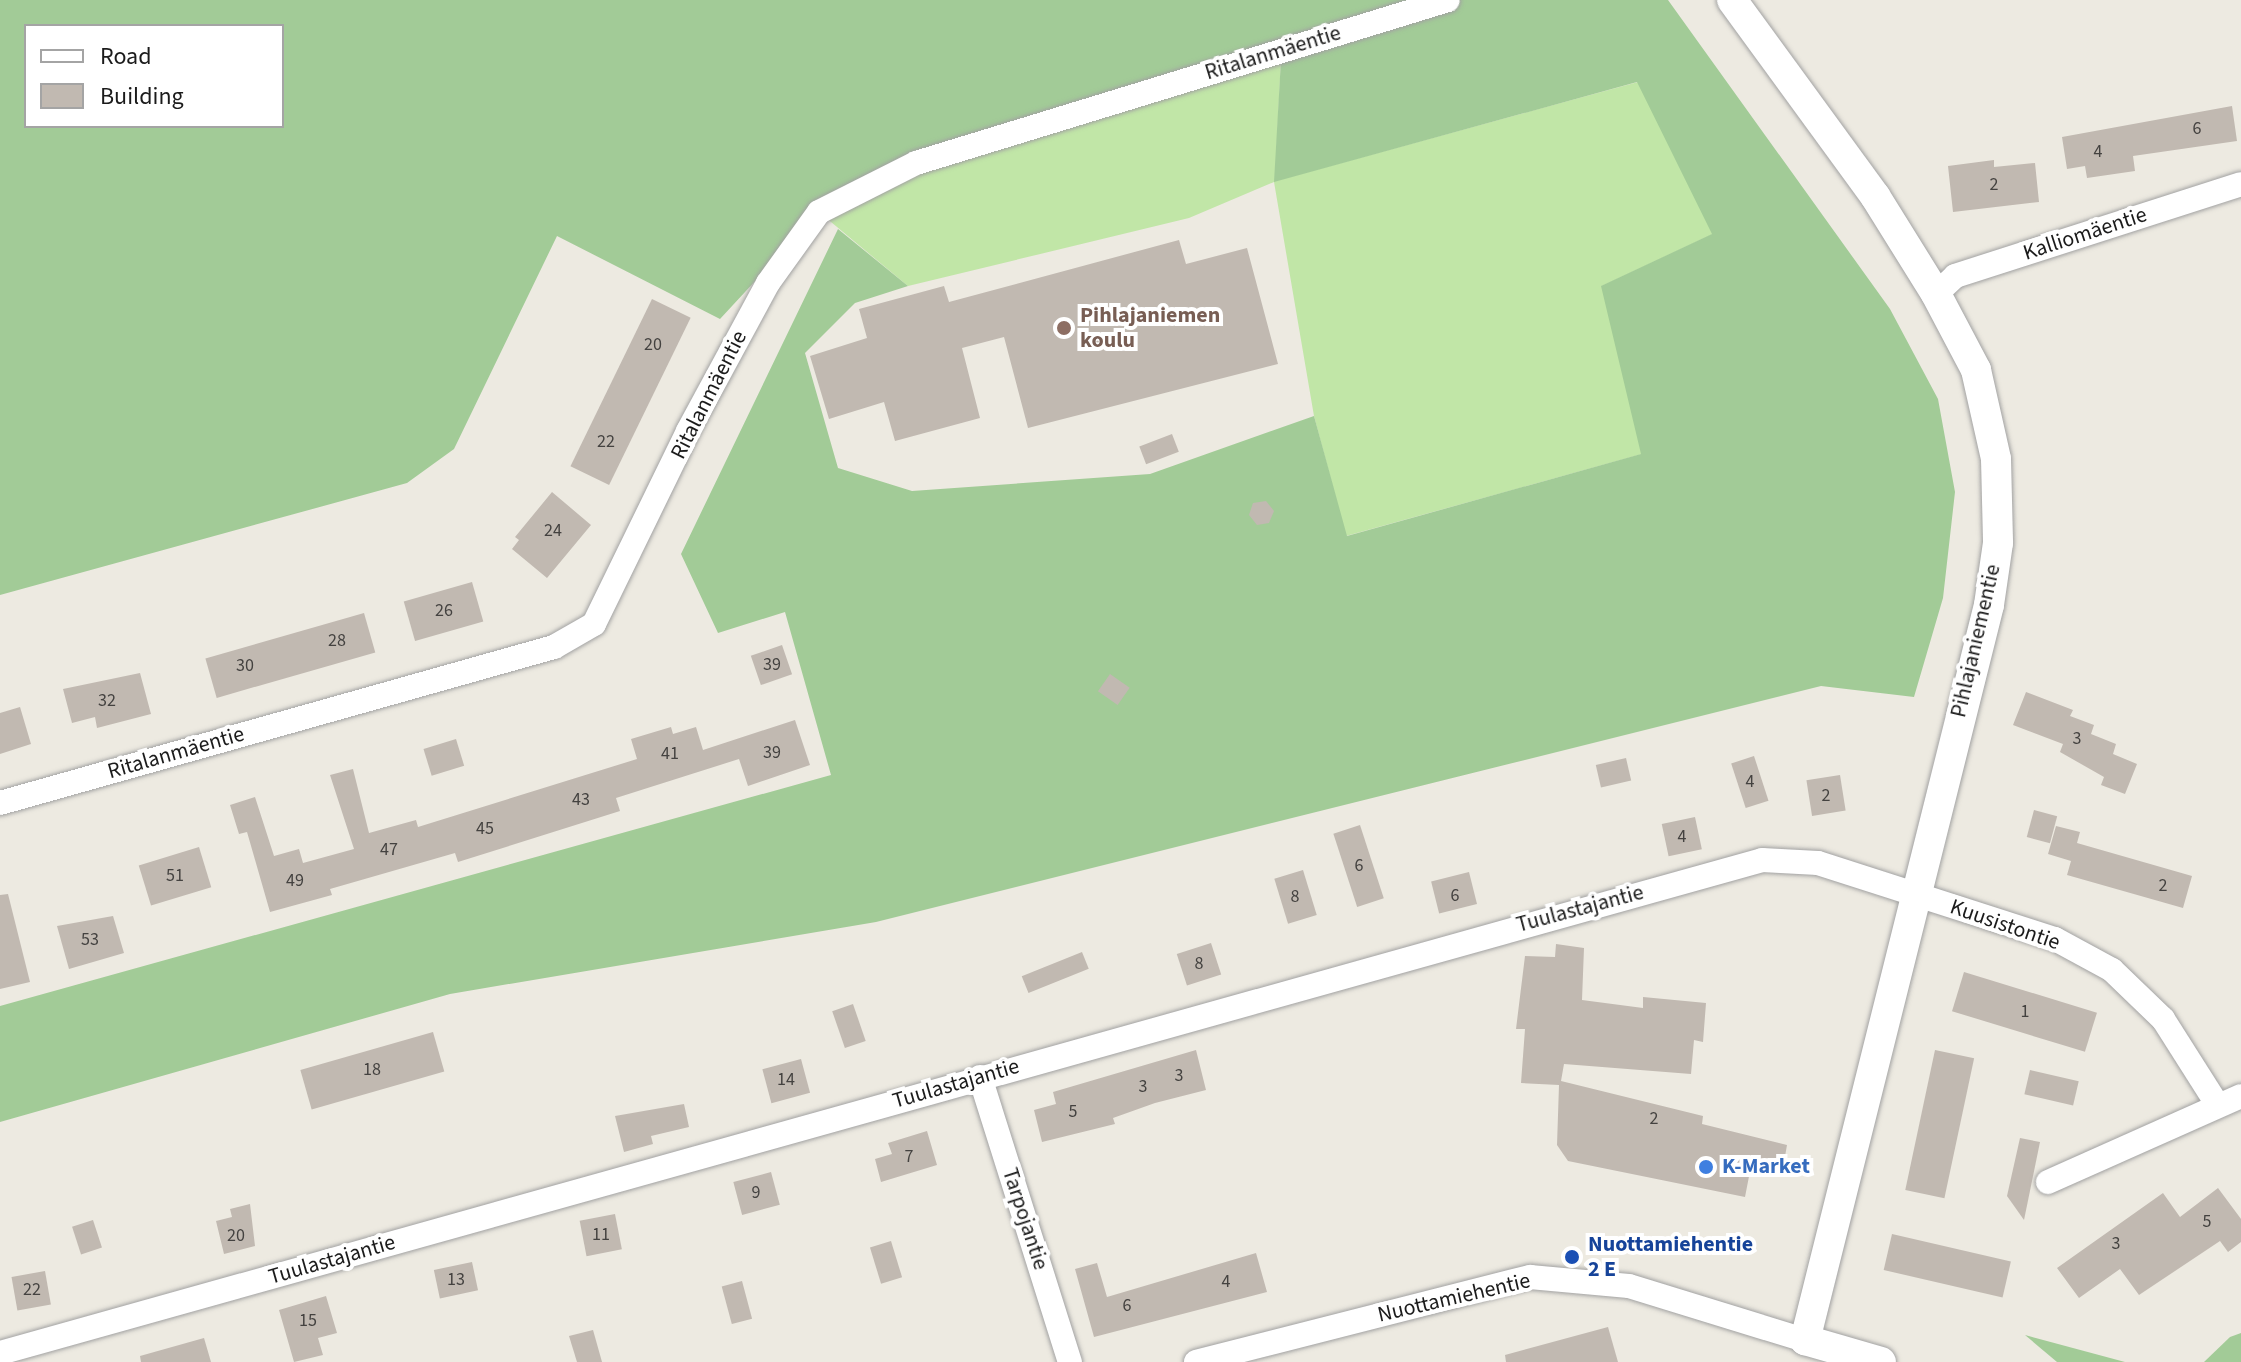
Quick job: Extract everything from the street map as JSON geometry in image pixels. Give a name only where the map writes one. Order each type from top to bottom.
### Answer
[{"type":"street","name":"Ritalanmäentie","points":[[0,803],[554,647],[594,624],[753,310],[819,212],[916,163],[1448,0]]},
{"type":"street","name":"Pihlajaniementie","points":[[1732,0],[1875,196],[1936,294],[1976,370],[1988,407],[1999,515],[1989,605],[1913,894],[1805,1340]]},
{"type":"street","name":"Kalliomäentie","points":[[1936,294],[1955,276],[2241,184]]},
{"type":"street","name":"Tuulastajantie","points":[[0,1353],[1762,860],[1818,863],[1913,894]]},
{"type":"street","name":"Kuusistontie","points":[[1913,894],[2055,939],[2112,970],[2163,1019],[2217,1104]]},
{"type":"street","name":"Tarpojantie","points":[[980,1077],[1070,1362]]},
{"type":"street","points":[[2048,1182],[2217,1104],[2241,1096]]},
{"type":"street","name":"Nuottamiehentie","points":[[1196,1362],[1530,1277],[1629,1286],[1805,1340]]},
{"type":"street","points":[[1805,1340],[1881,1362]]},
{"type":"green space","points":[[0,0],[1668,0],[1890,309],[1938,399],[1955,492],[1943,598],[1914,697],[1821,686],[876,922],[450,994],[0,1122],[0,1006],[831,775],[785,612],[718,633],[681,554],[838,229],[908,286],[855,303],[805,353],[838,468],[912,491],[1150,474],[1314,416],[1347,536],[1641,454],[1601,286],[1712,234],[1637,82],[1274,182],[1281,59],[916,163],[819,212],[720,319],[557,236],[454,449],[407,483],[0,595]]},
{"type":"green space","points":[[1281,58],[1275,181],[1638,82],[1713,234],[1602,286],[1642,454],[1346,536],[1314,416],[1274,182],[1189,218],[908,286],[819,212],[916,163]]},
{"type":"green space","points":[[2241,1333],[2241,1362],[2204,1362],[2230,1337]]},
{"type":"green space","points":[[2025,1335],[2125,1362],[2057,1362]]},
{"type":"building","points":[[2232,106],[2237,141],[2133,156],[2135,171],[2087,178],[2085,166],[2067,169],[2062,137]]},
{"type":"building","points":[[1994,160],[1994,167],[2035,163],[2039,202],[1953,212],[1948,166]]},
{"type":"building","points":[[1179,240],[1186,264],[1247,248],[1278,364],[1028,428],[1004,337],[962,348],[980,418],[895,441],[884,402],[829,419],[810,356],[867,338],[859,309],[944,286],[949,302]]},
{"type":"building","points":[[652,299],[691,318],[609,485],[570,466]]},
{"type":"building","points":[[1172,434],[1179,452],[1146,464],[1139,447]]},
{"type":"building","points":[[552,492],[591,525],[547,578],[512,549],[519,540],[515,537]]},
{"type":"building","points":[[1266,501],[1274,511],[1269,523],[1257,525],[1249,515],[1253,503]]},
{"type":"building","points":[[472,582],[483,621],[415,641],[404,602]]},
{"type":"building","points":[[364,613],[375,652],[217,698],[205,658]]},
{"type":"building","points":[[782,645],[792,674],[761,685],[751,656]]},
{"type":"building","points":[[140,673],[151,714],[97,728],[95,717],[72,723],[63,689]]},
{"type":"building","points":[[1110,674],[1130,688],[1118,705],[1098,691]]},
{"type":"building","points":[[2026,692],[2073,710],[2070,716],[2094,725],[2091,734],[2116,744],[2113,754],[2137,764],[2125,794],[2101,785],[2104,777],[2060,752],[2063,744],[2013,725]]},
{"type":"building","points":[[20,707],[31,744],[0,754],[0,713]]},
{"type":"building","points":[[795,720],[810,765],[748,786],[739,759],[616,798],[620,811],[458,862],[455,853],[330,889],[332,895],[270,912],[247,832],[239,834],[230,805],[255,797],[274,856],[299,849],[303,863],[354,849],[330,775],[353,769],[369,833],[416,820],[418,827],[637,759],[631,739],[671,727],[673,734],[696,727],[703,750]]},
{"type":"building","points":[[456,739],[464,766],[432,776],[423,749]]},
{"type":"building","points":[[1754,756],[1769,801],[1746,808],[1731,763]]},
{"type":"building","points":[[1626,758],[1631,780],[1601,787],[1596,765]]},
{"type":"building","points":[[1840,775],[1846,811],[1812,816],[1806,780]]},
{"type":"building","points":[[2034,810],[2057,816],[2050,843],[2027,837]]},
{"type":"building","points":[[1695,817],[1702,849],[1669,856],[1662,824]]},
{"type":"building","points":[[1360,825],[1384,898],[1357,907],[1333,834]]},
{"type":"building","points":[[2056,826],[2080,832],[2077,843],[2192,876],[2183,908],[2067,875],[2071,861],[2048,854]]},
{"type":"building","points":[[199,847],[211,887],[151,906],[139,865]]},
{"type":"building","points":[[1303,870],[1317,915],[1288,924],[1274,879]]},
{"type":"building","points":[[1469,872],[1477,904],[1439,913],[1431,881]]},
{"type":"building","points":[[8,894],[30,982],[0,989],[0,895]]},
{"type":"building","points":[[113,916],[124,953],[69,969],[57,926]]},
{"type":"building","points":[[1211,943],[1221,974],[1187,986],[1177,954]]},
{"type":"building","points":[[1556,944],[1584,948],[1582,1000],[1643,1008],[1643,997],[1706,1003],[1703,1042],[1694,1040],[1691,1074],[1564,1064],[1561,1081],[1703,1116],[1702,1124],[1787,1145],[1783,1168],[1752,1161],[1745,1197],[1568,1161],[1557,1145],[1559,1085],[1521,1083],[1525,1029],[1516,1029],[1525,956],[1555,957]]},
{"type":"building","points":[[1082,952],[1089,969],[1028,993],[1022,976]]},
{"type":"building","points":[[1964,972],[2097,1013],[2085,1052],[1952,1011]]},
{"type":"building","points":[[853,1004],[866,1041],[845,1048],[832,1011]]},
{"type":"building","points":[[433,1032],[444,1071],[312,1109],[300,1070]]},
{"type":"building","points":[[1196,1050],[1206,1090],[1113,1118],[1115,1124],[1042,1142],[1034,1110],[1056,1104],[1053,1092]]},
{"type":"building","points":[[1935,1050],[1974,1058],[1944,1198],[1905,1190]]},
{"type":"building","points":[[801,1059],[810,1093],[771,1103],[762,1069]]},
{"type":"building","points":[[2030,1070],[2079,1081],[2073,1106],[2024,1094]]},
{"type":"building","points":[[684,1104],[689,1127],[651,1136],[653,1144],[624,1152],[615,1116]]},
{"type":"building","points":[[927,1131],[937,1165],[881,1182],[875,1159],[892,1154],[888,1143]]},
{"type":"building","points":[[2020,1138],[2040,1142],[2024,1220],[2007,1196]]},
{"type":"building","points":[[771,1172],[780,1205],[742,1215],[733,1182]]},
{"type":"building","points":[[2218,1188],[2241,1219],[2241,1242],[2228,1252],[2220,1241],[2139,1295],[2120,1269],[2079,1298],[2057,1268],[2163,1193],[2180,1217]]},
{"type":"building","points":[[250,1204],[255,1246],[224,1254],[216,1221],[232,1217],[230,1209]]},
{"type":"building","points":[[615,1214],[622,1249],[587,1256],[580,1221]]},
{"type":"building","points":[[93,1220],[102,1248],[81,1254],[72,1227]]},
{"type":"building","points":[[1892,1234],[2011,1261],[2003,1297],[1884,1270]]},
{"type":"building","points":[[891,1241],[902,1277],[881,1284],[870,1247]]},
{"type":"building","points":[[1256,1253],[1267,1292],[1094,1337],[1075,1269],[1097,1263],[1107,1297]]},
{"type":"building","points":[[472,1262],[478,1290],[440,1298],[434,1270]]},
{"type":"building","points":[[45,1271],[51,1304],[17,1310],[12,1277]]},
{"type":"building","points":[[742,1281],[752,1319],[732,1324],[722,1286]]},
{"type":"building","points":[[326,1296],[337,1333],[318,1338],[323,1355],[294,1362],[279,1310]]},
{"type":"building","points":[[1608,1327],[1618,1362],[1506,1362],[1505,1355]]},
{"type":"building","points":[[593,1330],[602,1362],[577,1362],[569,1336]]},
{"type":"building","points":[[204,1338],[211,1362],[141,1362],[140,1356]]},
{"type":"place","name":"Pihlajaniemen koulu","points":[[1064,328]]},
{"type":"place","name":"K-Market","points":[[1706,1167]]},
{"type":"place","name":"Nuottamiehentie 2 E","points":[[1572,1257]]}]
